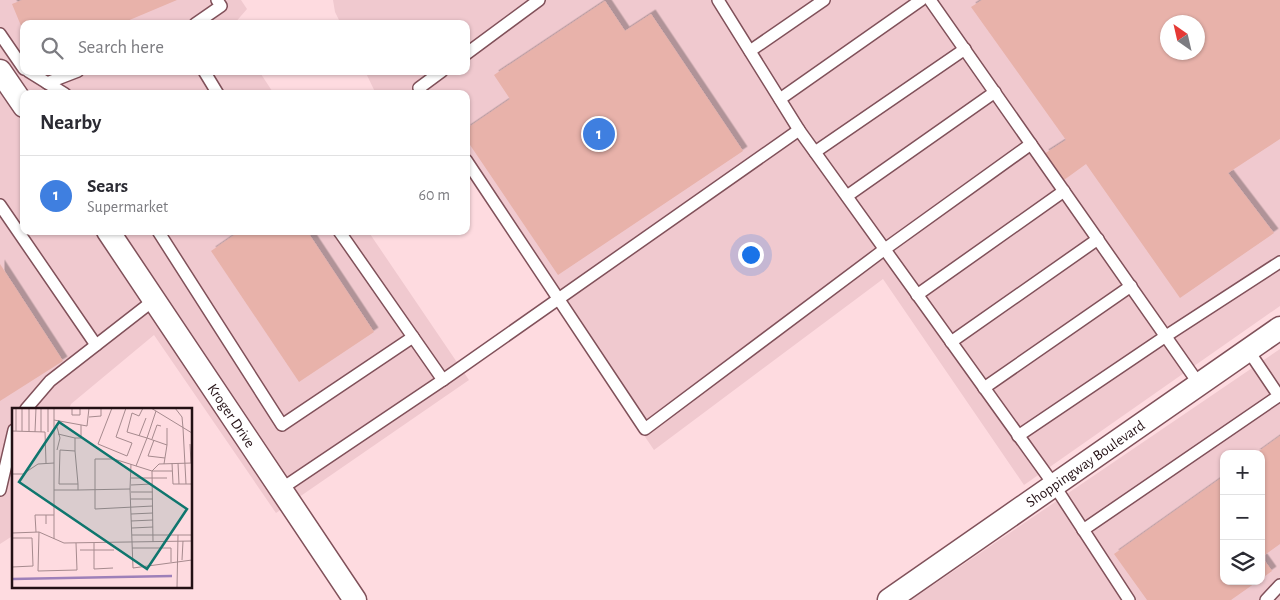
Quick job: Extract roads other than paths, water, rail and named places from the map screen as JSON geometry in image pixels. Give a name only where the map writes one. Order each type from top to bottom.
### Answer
[{"type":"street","points":[[4,84],[20,102]]},
{"type":"street","name":"Kroger Drive","points":[[111,235],[355,600]]},
{"type":"street","name":"Shoppingway Boulevard","points":[[889,600],[1280,328]]},
{"type":"lane","points":[[201,20],[221,6],[217,0]]},
{"type":"lane","points":[[470,51],[540,0]]},
{"type":"lane","points":[[718,0],[799,130],[1054,485],[1129,600]]},
{"type":"lane","points":[[750,51],[824,0]]},
{"type":"lane","points":[[780,99],[921,0]]},
{"type":"lane","points":[[930,0],[1200,384]]},
{"type":"lane","points":[[0,34],[20,63]]},
{"type":"lane","points":[[815,152],[965,49]]},
{"type":"lane","points":[[34,75],[58,90]]},
{"type":"lane","points":[[47,83],[68,75]]},
{"type":"lane","points":[[206,75],[216,90]]},
{"type":"lane","points":[[420,90],[419,88],[437,75]]},
{"type":"lane","points":[[847,196],[995,92]]},
{"type":"lane","points":[[281,489],[443,380],[799,130]]},
{"type":"lane","points":[[470,166],[645,430],[885,249],[1031,144]]},
{"type":"lane","points":[[917,295],[1064,191]]},
{"type":"lane","points":[[0,205],[20,234]]},
{"type":"lane","points":[[21,235],[96,345]]},
{"type":"lane","points":[[161,235],[282,425],[413,337]]},
{"type":"lane","points":[[342,235],[443,380]]},
{"type":"lane","points":[[951,342],[1098,239]]},
{"type":"lane","points":[[1018,436],[1280,262]]},
{"type":"lane","points":[[984,388],[1131,286]]},
{"type":"lane","points":[[27,408],[50,380],[154,300]]},
{"type":"lane","points":[[1084,530],[1279,395],[1248,350]]},
{"type":"lane","points":[[0,490],[12,439]]},
{"type":"lane","points":[[1266,600],[1280,584]]},
{"type":"place","name":"Sears","points":[[599,134]]}]
